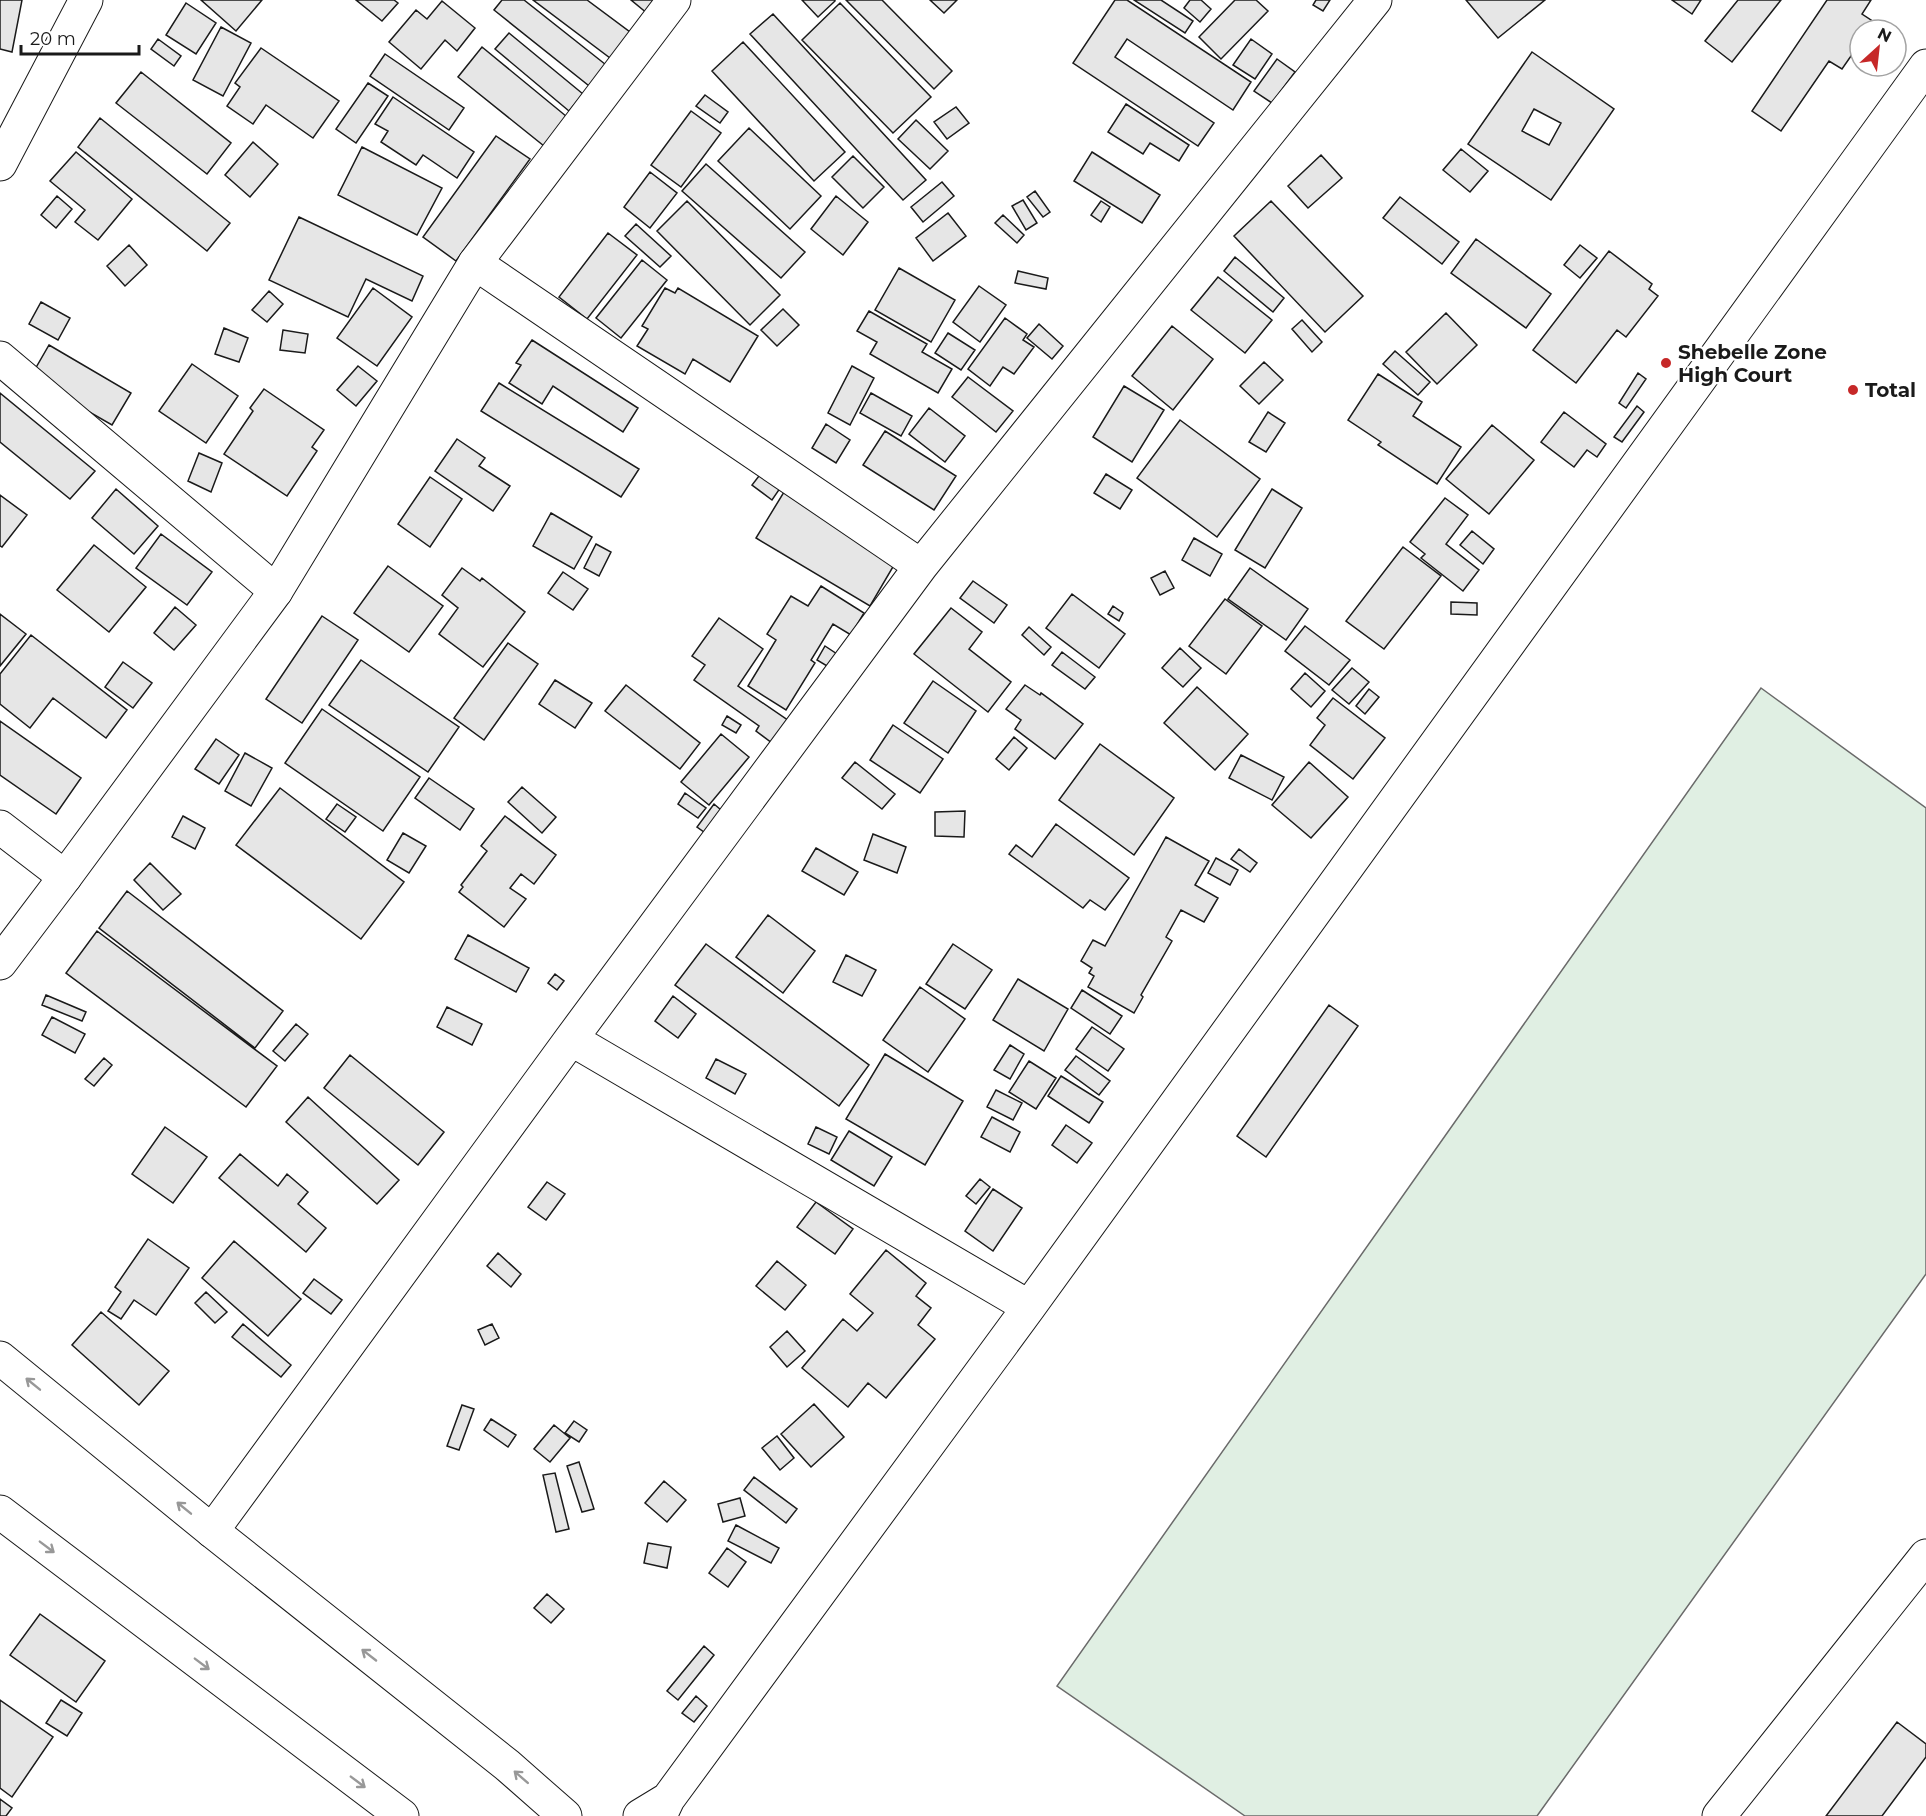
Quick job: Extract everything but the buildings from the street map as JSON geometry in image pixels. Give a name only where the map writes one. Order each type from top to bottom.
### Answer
[{"type":"street","points":[[0,963],[276,591],[475,263],[674,0]]},
{"type":"street","points":[[212,1531],[571,1039],[921,566],[1375,0]]},
{"type":"street","points":[[0,164],[84,1]]},
{"type":"street","points":[[640,1816],[664,1808],[1926,66]]},
{"type":"street","points":[[475,263],[921,566]]},
{"type":"street","points":[[0,358],[276,591]]},
{"type":"street","points":[[0,827],[65,877]]},
{"type":"street","points":[[571,1039],[1029,1307]]},
{"type":"street","points":[[0,1358],[212,1531],[507,1765],[565,1816]]},
{"type":"street","points":[[0,1512],[402,1816]]},
{"type":"street","points":[[1719,1816],[1926,1556]]},
{"type":"green space","points":[[1761,688],[1926,808],[1926,1274],[1537,1816],[1245,1816],[1057,1686]]},
{"type":"place","name":"Shebelle Zone High Court","points":[[1666,363]]},
{"type":"place","name":"Total","points":[[1853,390]]}]
